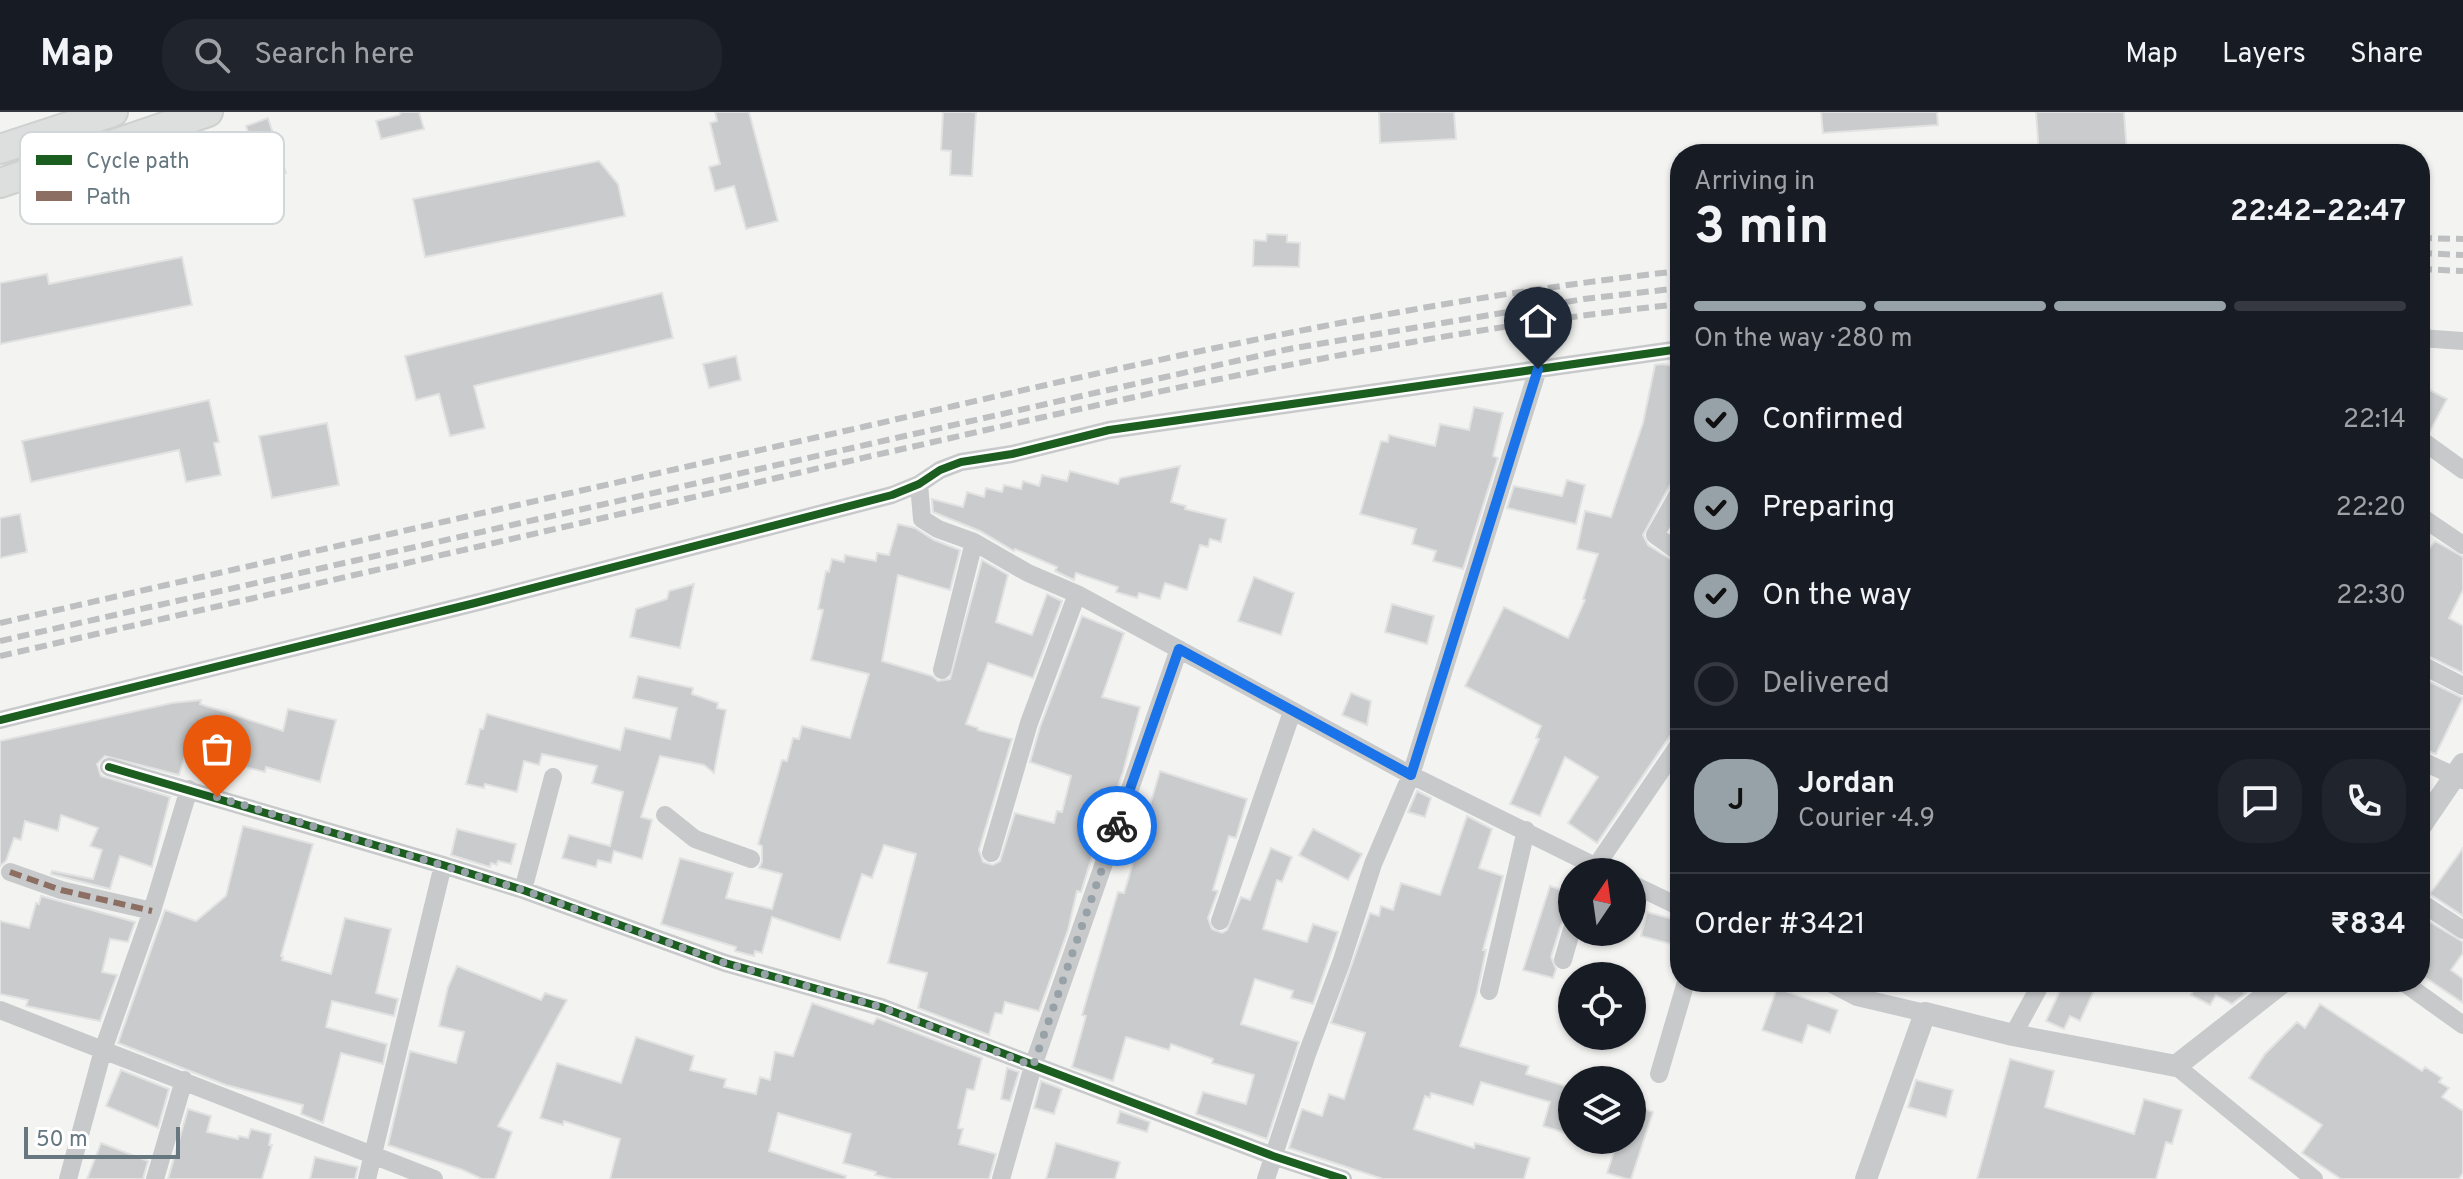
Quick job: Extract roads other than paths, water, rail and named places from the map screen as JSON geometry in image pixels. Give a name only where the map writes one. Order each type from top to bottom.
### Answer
[{"type":"main road","points":[[52,132],[113,112]]},
{"type":"main road","points":[[149,132],[208,112]]},
{"type":"main road","points":[[0,149],[20,142]]},
{"type":"main road","points":[[0,183],[20,176]]},
{"type":"street","points":[[2430,339],[2463,341]]},
{"type":"street","points":[[0,720],[475,603],[892,495],[961,462],[1012,454],[1109,430],[1670,350]]},
{"type":"street","points":[[1266,1179],[1373,864],[1411,775],[1538,369]]},
{"type":"street","points":[[2430,446],[2463,470]]},
{"type":"street","points":[[919,484],[922,519],[938,529],[974,542],[1028,573],[1077,594],[1411,775],[1526,830],[1576,858]]},
{"type":"street","points":[[1670,509],[1655,535],[1670,546]]},
{"type":"street","points":[[2430,523],[2463,545]]},
{"type":"street","points":[[942,670],[974,542]]},
{"type":"street","points":[[991,853],[1029,723],[1077,594]]},
{"type":"street","points":[[1001,1179],[1033,1066],[1179,649]]},
{"type":"street","points":[[2430,669],[2463,686]]},
{"type":"street","points":[[1220,921],[1292,712]]},
{"type":"street","points":[[1606,858],[1670,758]]},
{"type":"street","points":[[2430,763],[2460,773],[2430,814]]},
{"type":"street","points":[[109,767],[443,865],[523,890],[725,963],[881,1007],[1273,1156],[1343,1179]]},
{"type":"street","points":[[523,890],[553,777]]},
{"type":"street","points":[[68,1179],[103,1050],[152,911],[189,789]]},
{"type":"street","points":[[665,815],[695,839],[751,859]]},
{"type":"street","points":[[1489,991],[1526,830]]},
{"type":"street","points":[[367,1179],[443,865]]},
{"type":"street","points":[[10,872],[61,890],[152,911]]},
{"type":"street","points":[[1646,891],[1670,902]]},
{"type":"street","points":[[2430,909],[2463,930]]},
{"type":"street","points":[[1563,960],[1567,946]]},
{"type":"street","points":[[1659,1074],[1683,992]]},
{"type":"street","points":[[1868,992],[1925,1013],[2013,1035],[2176,1066],[2314,1179]]},
{"type":"street","points":[[2013,1035],[2037,992]]},
{"type":"street","points":[[2176,1066],[2270,992]]},
{"type":"street","points":[[2417,992],[2463,1025]]},
{"type":"street","points":[[0,1010],[434,1179]]},
{"type":"street","points":[[1866,1179],[1925,1013]]},
{"type":"street","points":[[155,1179],[184,1080]]},
{"type":"railway","points":[[2430,238],[2463,239]]},
{"type":"railway","points":[[2430,253],[2463,255]]},
{"type":"railway","points":[[2430,269],[2463,271]]},
{"type":"railway","points":[[0,623],[1271,336],[1475,299],[1670,272]]},
{"type":"railway","points":[[0,641],[1289,349],[1584,299],[1670,289]]},
{"type":"railway","points":[[0,656],[1170,389],[1373,349],[1577,316],[1670,305]]}]
